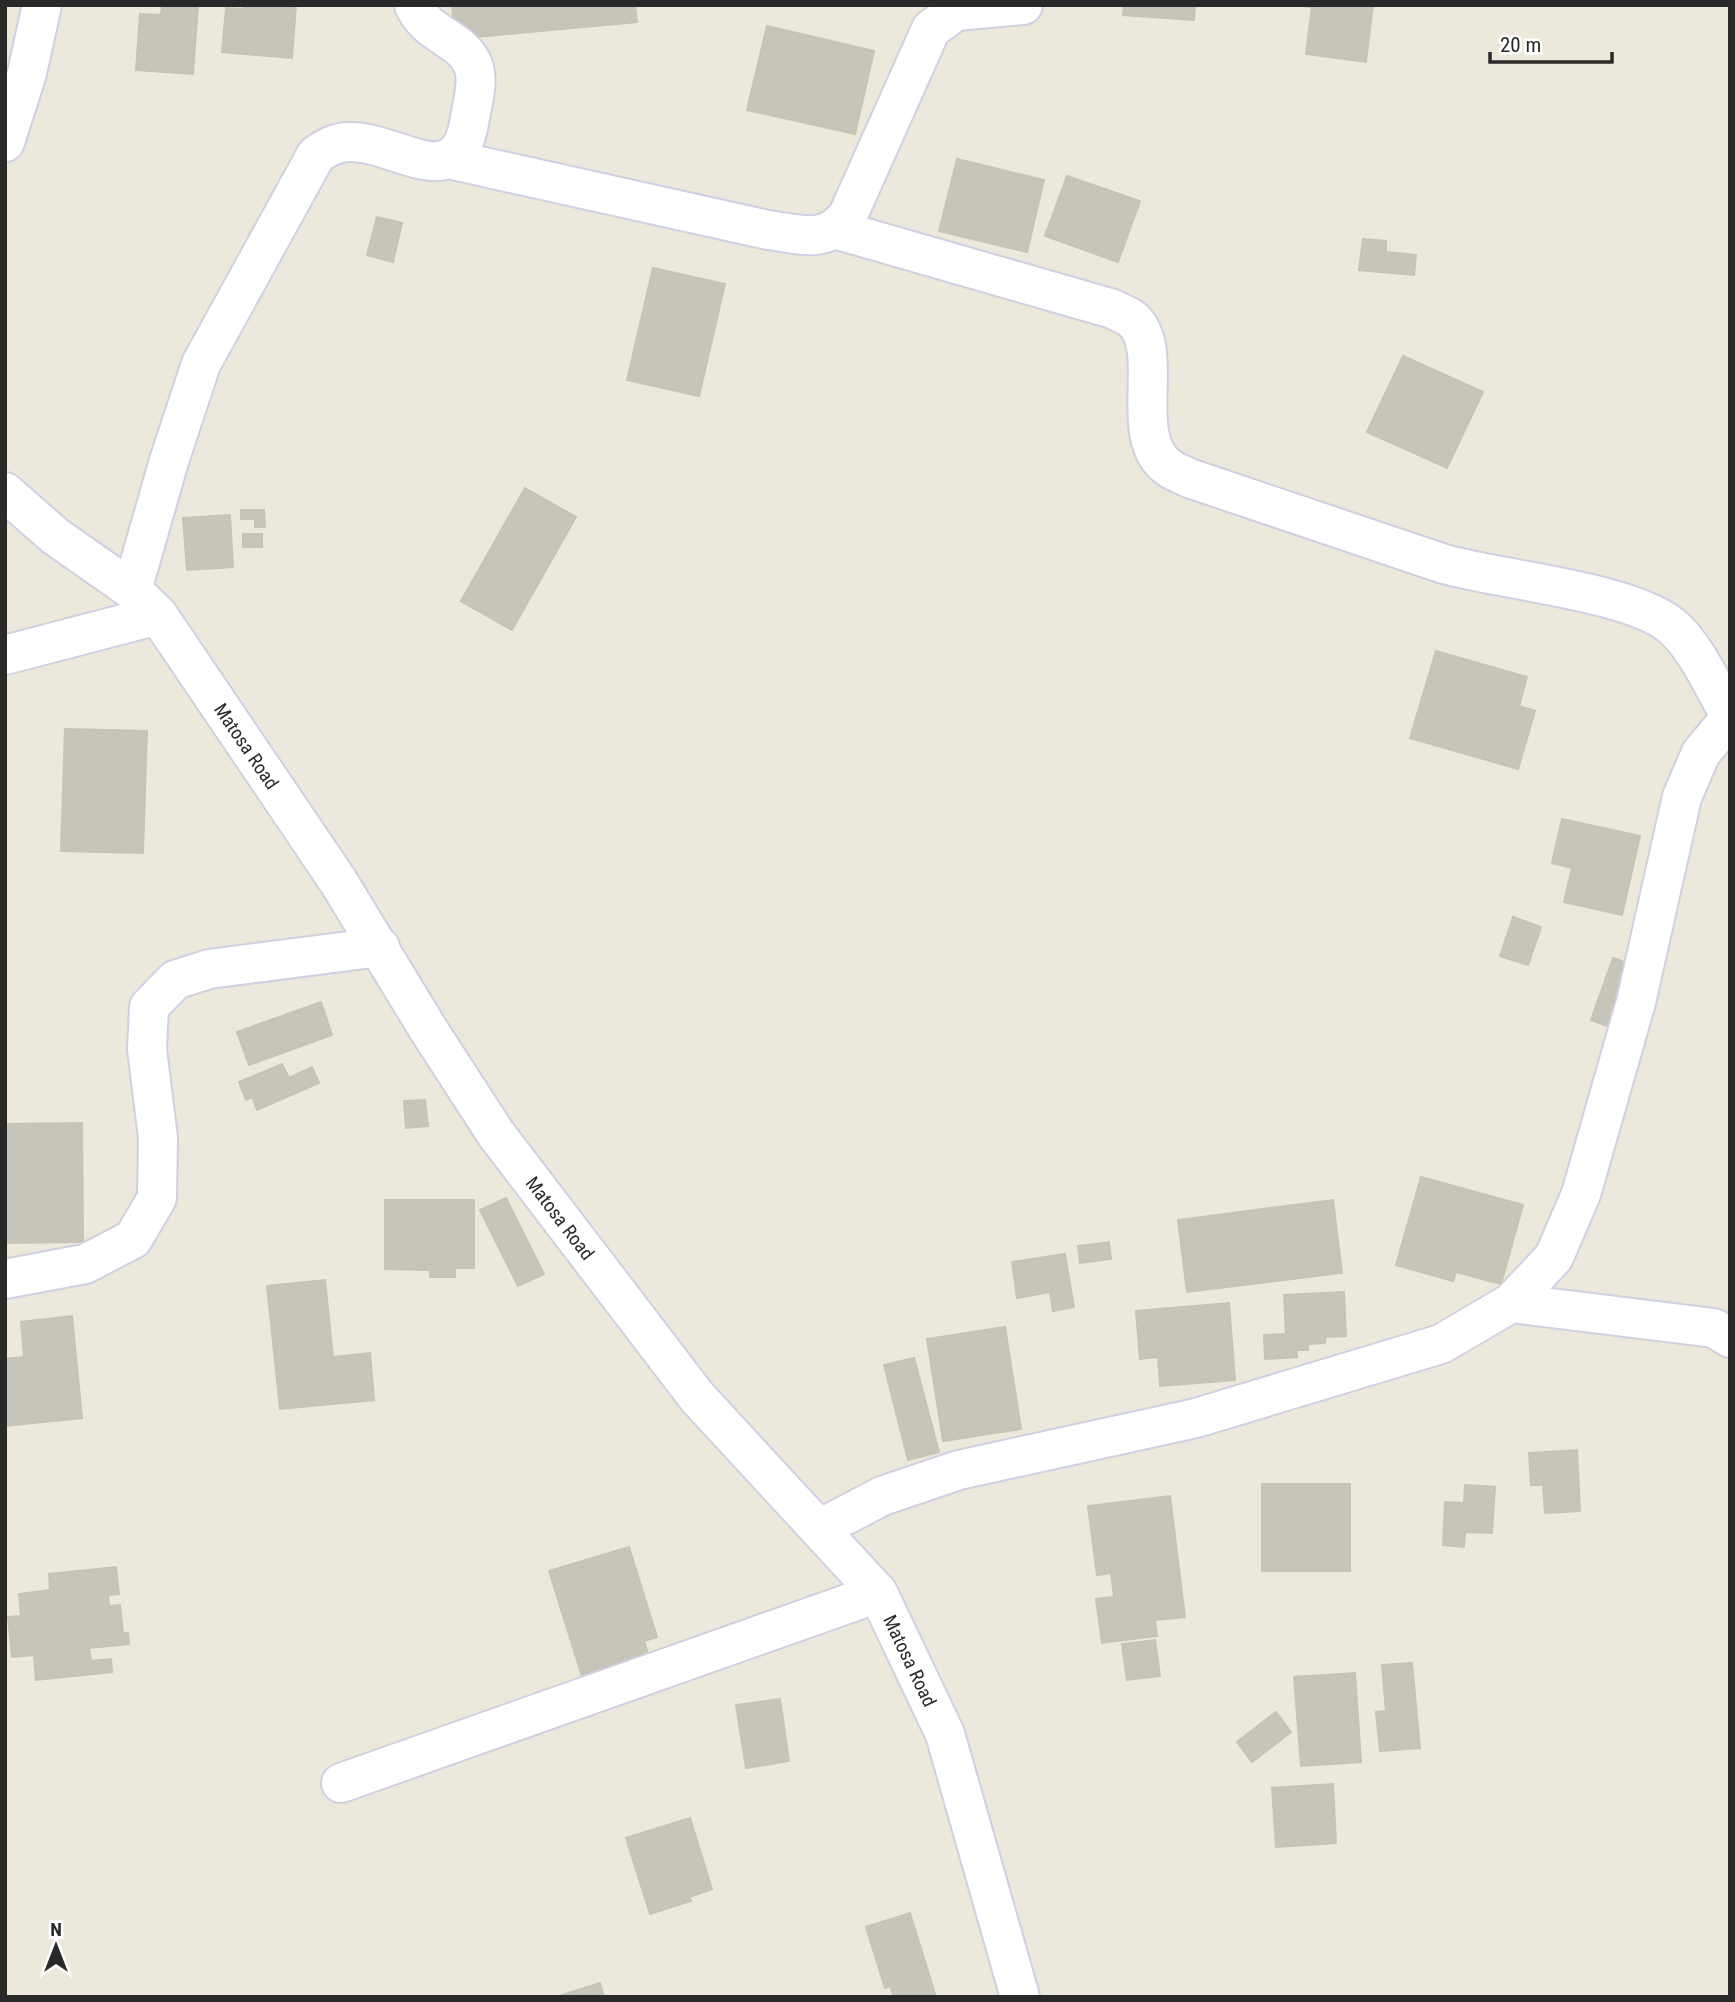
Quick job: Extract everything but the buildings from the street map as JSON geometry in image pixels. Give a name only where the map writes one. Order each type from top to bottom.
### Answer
[{"type":"street","points":[[5,142],[27,73],[42,5]]},
{"type":"street","points":[[5,655],[145,603],[169,461],[201,364],[316,155],[329,146],[348,142],[364,143],[434,163],[448,159],[463,147],[468,135],[476,79],[473,66],[466,52],[428,27],[414,5]]},
{"type":"street","points":[[838,230],[848,215],[931,29],[956,11],[1023,5]]},
{"type":"street","points":[[448,159],[768,230],[814,236],[838,230],[1112,309],[1133,320],[1144,341],[1149,433],[1157,453],[1168,467],[1189,478],[1444,564],[1602,597],[1648,612],[1674,628],[1693,651],[1730,717],[1701,753],[1682,797],[1636,1002],[1581,1194],[1554,1257],[1511,1303],[1441,1344],[1196,1418],[959,1470],[882,1496],[821,1528]]},
{"type":"street","name":"Matosa Road","points":[[5,492],[55,536],[145,603],[277,789],[380,947],[428,1029],[496,1134],[697,1397],[821,1528],[878,1593],[945,1734],[1020,1997]]},
{"type":"street","points":[[5,1279],[85,1264],[133,1239],[157,1198],[158,1138],[147,1049],[149,1007],[175,980],[209,969],[380,947]]},
{"type":"street","points":[[1511,1303],[1714,1328],[1730,1338]]},
{"type":"street","points":[[341,1783],[878,1593]]}]
